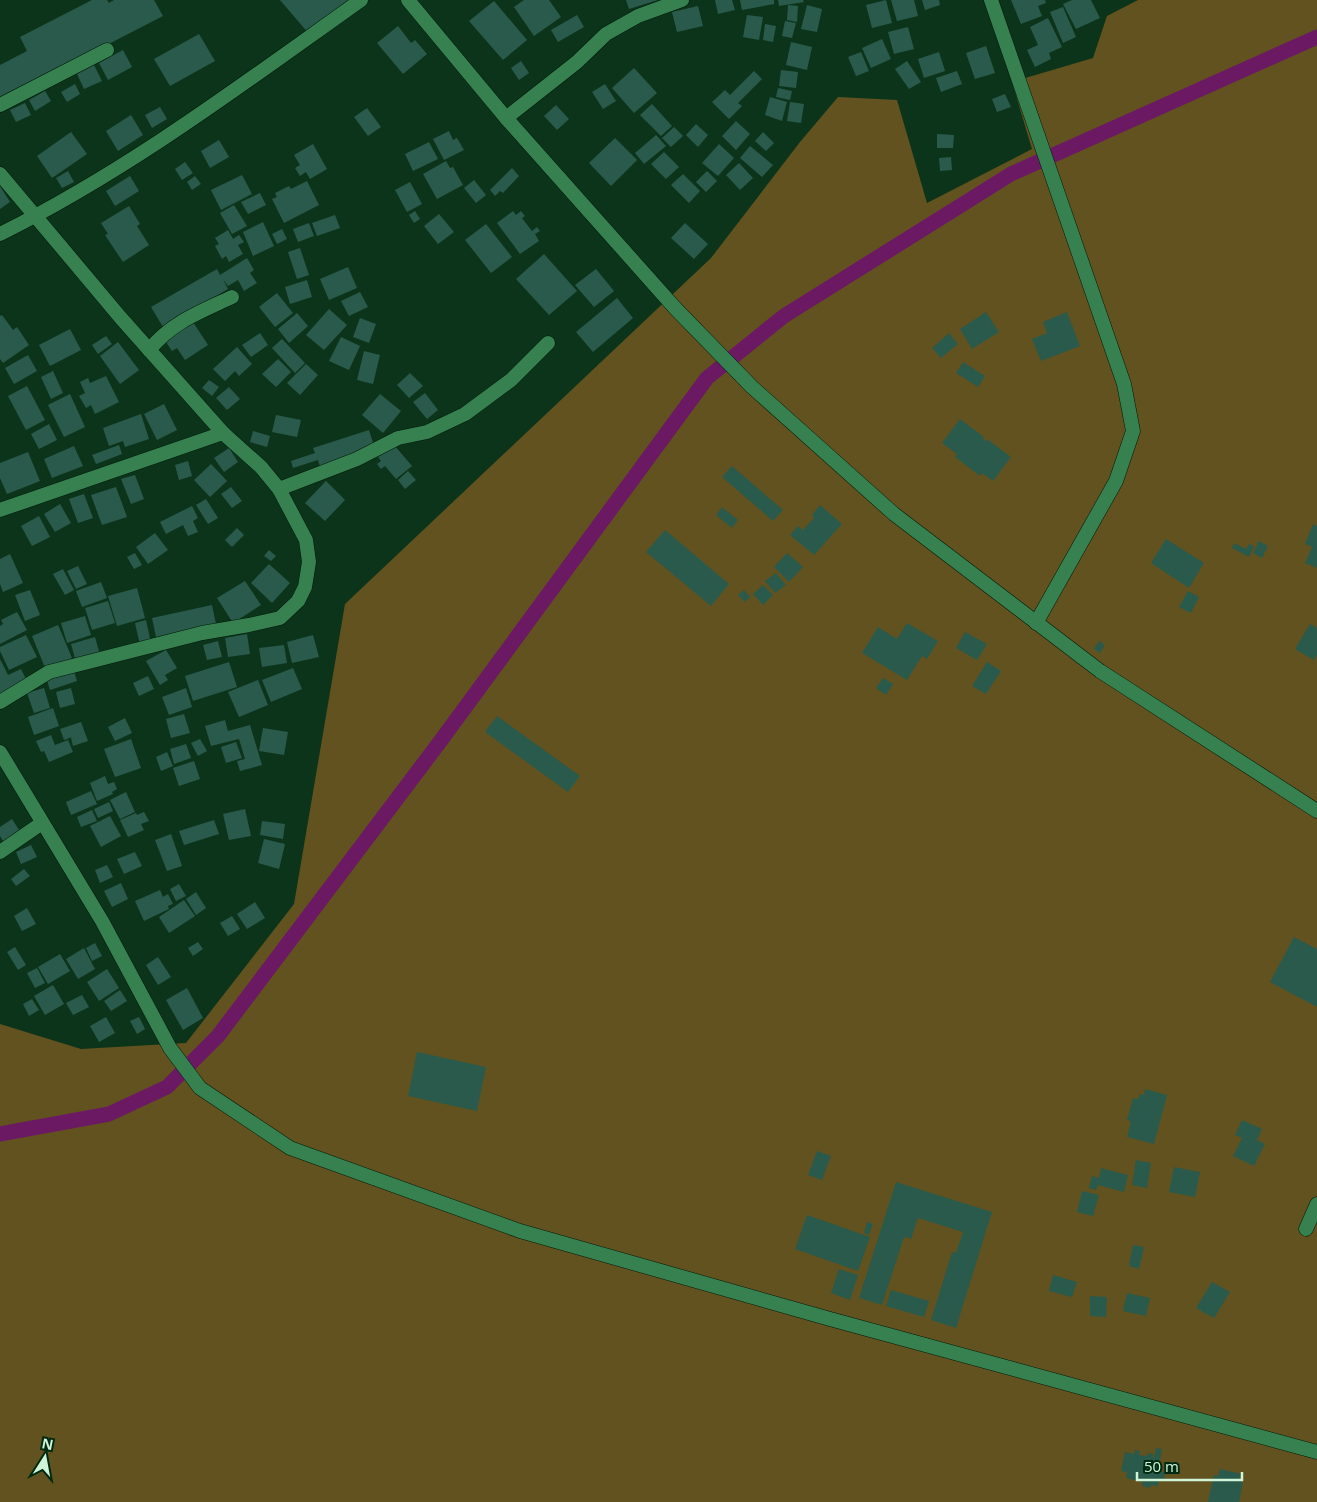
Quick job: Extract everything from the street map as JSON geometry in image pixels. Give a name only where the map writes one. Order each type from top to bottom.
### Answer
[{"type":"street","points":[[0,234],[36,216],[108,174],[199,115],[361,0]]},
{"type":"street","points":[[408,0],[506,118],[675,308],[752,387],[894,514],[1100,671],[1317,811]]},
{"type":"street","points":[[506,118],[577,62],[606,34],[638,16],[682,0]]},
{"type":"street","points":[[991,0],[1124,384],[1133,431],[1116,481],[1036,623]]},
{"type":"street","points":[[0,105],[107,50]]},
{"type":"street","points":[[0,174],[149,350],[223,432],[261,467],[279,489],[306,540],[309,562],[305,587],[298,601],[280,618],[248,626],[202,632],[62,668],[49,672],[0,702]]},
{"type":"street","points":[[149,350],[161,336],[185,320],[232,297]]},
{"type":"street","points":[[279,489],[357,459],[398,438],[427,432],[465,414],[511,380],[548,344]]},
{"type":"street","points":[[0,510],[223,432]]},
{"type":"street","points":[[0,752],[102,921],[170,1048],[200,1088],[290,1148],[520,1231],[830,1319],[1317,1452]]},
{"type":"street","points":[[0,852],[42,823]]},
{"type":"street","points":[[1306,1230],[1317,1204]]},
{"type":"shaded area","points":[[1138,0],[1317,0],[1317,1502],[0,1502],[0,1024],[81,1049],[186,1043],[294,904],[345,604],[711,258],[800,142],[838,97],[897,100],[927,203],[1032,149],[1012,82],[1093,58],[1107,16]]},
{"type":"building","points":[[92,0],[107,0],[109,3],[114,0],[154,0],[163,16],[0,100],[0,65],[27,51],[20,37]]},
{"type":"building","points":[[280,0],[352,0],[310,35]]},
{"type":"building","points":[[524,0],[549,0],[561,17],[534,36],[514,7]]},
{"type":"building","points":[[626,0],[658,0],[629,9]]},
{"type":"building","points":[[715,0],[732,0],[735,10],[718,14]]},
{"type":"building","points":[[740,0],[774,0],[774,4],[742,10]]},
{"type":"building","points":[[778,0],[803,0],[804,2],[779,6]]},
{"type":"building","points":[[886,0],[892,23],[872,28],[866,5]]},
{"type":"building","points":[[891,0],[914,0],[918,16],[897,21]]},
{"type":"building","points":[[922,0],[939,0],[940,5],[925,10]]},
{"type":"building","points":[[1011,0],[1045,0],[1046,3],[1038,6],[1042,16],[1021,24]]},
{"type":"building","points":[[1072,0],[1091,0],[1100,18],[1076,29],[1063,4]]},
{"type":"building","points":[[494,1],[527,40],[503,60],[469,21]]},
{"type":"building","points":[[788,5],[798,6],[797,22],[787,20]]},
{"type":"building","points":[[807,5],[822,9],[817,32],[801,29]]},
{"type":"building","points":[[698,6],[703,26],[677,32],[672,12]]},
{"type":"building","points":[[1063,7],[1076,37],[1063,43],[1050,12]]},
{"type":"building","points":[[577,15],[584,27],[558,42],[551,30]]},
{"type":"building","points":[[747,15],[763,17],[759,40],[743,37]]},
{"type":"building","points":[[1048,18],[1062,47],[1049,53],[1051,59],[1035,67],[1027,50],[1038,45],[1030,27]]},
{"type":"building","points":[[785,21],[796,23],[792,38],[782,36]]},
{"type":"building","points":[[765,24],[776,26],[773,42],[763,40]]},
{"type":"building","points":[[398,26],[411,43],[415,40],[427,54],[403,74],[377,43]]},
{"type":"building","points":[[908,27],[914,49],[894,54],[888,32]]},
{"type":"building","points":[[199,34],[215,61],[170,86],[154,59]]},
{"type":"building","points":[[882,39],[891,59],[871,68],[862,48]]},
{"type":"building","points":[[791,42],[812,47],[807,70],[786,65]]},
{"type":"building","points":[[986,46],[995,73],[975,79],[966,53]]},
{"type":"building","points":[[123,50],[132,67],[108,80],[99,63]]},
{"type":"building","points":[[861,52],[869,71],[856,76],[848,57]]},
{"type":"building","points":[[939,52],[945,71],[924,78],[918,59]]},
{"type":"building","points":[[521,61],[529,73],[519,80],[511,68]]},
{"type":"building","points":[[907,61],[921,82],[909,89],[895,69]]},
{"type":"building","points":[[94,65],[102,81],[84,89],[77,74]]},
{"type":"building","points":[[634,68],[657,93],[634,113],[612,88]]},
{"type":"building","points":[[781,70],[798,72],[796,88],[779,86]]},
{"type":"building","points":[[754,71],[762,79],[738,103],[742,106],[729,119],[712,102],[725,90],[730,95]]},
{"type":"building","points":[[957,71],[962,84],[941,92],[936,78]]},
{"type":"building","points":[[75,84],[80,94],[67,102],[61,92]]},
{"type":"building","points":[[605,84],[616,101],[603,109],[592,92]]},
{"type":"building","points":[[778,88],[792,91],[790,100],[776,97]]},
{"type":"building","points":[[45,91],[51,101],[35,111],[29,100]]},
{"type":"building","points":[[1005,94],[1011,107],[997,112],[992,99]]},
{"type":"building","points":[[770,97],[787,102],[782,121],[765,115]]},
{"type":"building","points":[[790,102],[804,104],[801,123],[787,121]]},
{"type":"building","points":[[25,103],[31,115],[16,122],[10,110]]},
{"type":"building","points":[[652,104],[672,126],[661,136],[640,115]]},
{"type":"building","points":[[556,105],[569,119],[557,130],[544,116]]},
{"type":"building","points":[[160,107],[167,119],[152,128],[145,115]]},
{"type":"building","points":[[367,108],[381,127],[368,136],[354,117]]},
{"type":"building","points":[[131,115],[143,135],[118,151],[106,131]]},
{"type":"building","points":[[736,121],[750,134],[736,150],[722,136]]},
{"type":"building","points":[[696,124],[708,135],[698,147],[686,135]]},
{"type":"building","points":[[674,127],[683,136],[671,147],[662,138]]},
{"type":"building","points":[[449,131],[453,140],[457,138],[464,150],[444,160],[433,139]]},
{"type":"building","points":[[71,132],[87,154],[52,178],[37,156]]},
{"type":"building","points":[[763,132],[774,143],[766,151],[755,141]]},
{"type":"building","points":[[937,134],[954,135],[953,148],[937,148]]},
{"type":"building","points":[[656,135],[666,146],[644,164],[635,153]]},
{"type":"building","points":[[615,138],[637,160],[611,186],[589,163]]},
{"type":"building","points":[[219,140],[229,157],[210,168],[201,151]]},
{"type":"building","points":[[429,142],[438,159],[413,171],[405,154]]},
{"type":"building","points":[[313,144],[327,169],[310,179],[306,172],[300,176],[295,168],[300,165],[294,155]]},
{"type":"building","points":[[719,144],[734,158],[718,176],[702,163]]},
{"type":"building","points":[[750,146],[773,165],[762,177],[740,158]]},
{"type":"building","points":[[664,152],[679,167],[666,179],[651,164]]},
{"type":"building","points":[[951,157],[952,170],[940,171],[939,158]]},
{"type":"building","points":[[446,161],[450,168],[453,167],[463,185],[437,199],[423,174]]},
{"type":"building","points":[[185,162],[193,173],[182,180],[175,169]]},
{"type":"building","points":[[739,163],[753,178],[740,190],[726,175]]},
{"type":"building","points":[[512,168],[519,176],[503,193],[500,191],[495,196],[490,190]]},
{"type":"building","points":[[68,171],[74,182],[62,188],[56,178]]},
{"type":"building","points":[[707,171],[717,181],[706,192],[696,182]]},
{"type":"building","points":[[683,174],[700,191],[689,203],[671,185]]},
{"type":"building","points":[[242,175],[252,194],[221,210],[211,190]]},
{"type":"building","points":[[130,176],[139,191],[115,206],[106,191]]},
{"type":"building","points":[[195,176],[201,184],[192,190],[187,182]]},
{"type":"building","points":[[474,180],[486,195],[476,203],[464,188]]},
{"type":"building","points":[[307,181],[319,205],[284,223],[272,199],[277,197],[275,193],[289,186],[291,189]]},
{"type":"building","points":[[410,182],[422,204],[407,212],[395,190]]},
{"type":"building","points":[[0,186],[10,202],[0,209]]},
{"type":"building","points":[[260,193],[266,205],[248,214],[241,202]]},
{"type":"building","points":[[234,205],[247,226],[232,234],[220,213]]},
{"type":"building","points":[[129,206],[140,224],[137,226],[149,245],[123,262],[105,235],[108,234],[101,223]]},
{"type":"building","points":[[415,211],[420,219],[414,223],[409,215]]},
{"type":"building","points":[[513,211],[516,215],[521,211],[525,216],[522,218],[532,231],[537,227],[540,231],[535,234],[539,241],[520,254],[497,223]]},
{"type":"building","points":[[439,214],[454,232],[438,244],[424,226]]},
{"type":"building","points":[[335,215],[340,228],[317,236],[312,223]]},
{"type":"building","points":[[263,222],[274,246],[253,256],[243,232]]},
{"type":"building","points":[[309,223],[314,236],[298,242],[293,229]]},
{"type":"building","points":[[685,223],[708,244],[694,259],[671,238]]},
{"type":"building","points":[[486,224],[512,257],[491,273],[465,240]]},
{"type":"building","points":[[282,229],[287,239],[277,244],[272,234]]},
{"type":"building","points":[[228,230],[233,239],[239,235],[244,242],[238,245],[243,254],[229,262],[226,256],[222,259],[215,246],[219,244],[215,238]]},
{"type":"building","points":[[300,248],[309,275],[297,279],[288,252]]},
{"type":"building","points":[[544,254],[577,291],[549,315],[516,279]]},
{"type":"building","points":[[247,258],[254,270],[250,273],[257,283],[244,291],[238,280],[228,286],[223,279],[228,289],[163,327],[151,307],[217,269],[220,275]]},
{"type":"building","points":[[348,267],[357,288],[329,300],[320,279]]},
{"type":"building","points":[[596,269],[614,291],[594,307],[575,285]]},
{"type":"building","points":[[307,280],[312,297],[290,304],[285,287]]},
{"type":"building","points":[[360,292],[368,307],[349,316],[341,301]]},
{"type":"building","points":[[277,293],[293,313],[275,327],[259,307]]},
{"type":"building","points":[[617,298],[633,318],[593,352],[576,332]]},
{"type":"building","points":[[329,309],[347,325],[324,350],[306,335]]},
{"type":"building","points":[[986,312],[999,332],[972,349],[960,329]]},
{"type":"building","points":[[1067,312],[1080,346],[1041,361],[1032,339],[1047,333],[1043,322]]},
{"type":"building","points":[[297,313],[308,326],[289,343],[278,329]]},
{"type":"building","points":[[2,315],[13,330],[17,327],[29,345],[3,363],[0,359],[0,316]]},
{"type":"building","points":[[360,318],[376,324],[369,343],[353,337]]},
{"type":"building","points":[[193,322],[208,345],[185,360],[177,348],[172,351],[166,342],[170,337]]},
{"type":"building","points":[[70,329],[81,350],[50,366],[39,345]]},
{"type":"building","points":[[260,333],[268,345],[251,357],[242,345]]},
{"type":"building","points":[[949,333],[958,344],[941,358],[932,348]]},
{"type":"building","points":[[106,336],[112,344],[98,354],[92,345]]},
{"type":"building","points":[[341,337],[360,346],[349,370],[329,361]]},
{"type":"building","points":[[282,339],[305,363],[295,373],[272,348]]},
{"type":"building","points":[[118,342],[139,370],[120,384],[100,356]]},
{"type":"building","points":[[237,347],[252,364],[239,376],[235,371],[225,381],[213,369]]},
{"type":"building","points":[[364,351],[380,355],[373,384],[357,380]]},
{"type":"building","points":[[28,355],[37,371],[14,384],[5,368]]},
{"type":"building","points":[[278,359],[291,372],[276,387],[262,374]]},
{"type":"building","points":[[963,362],[985,376],[978,387],[956,373]]},
{"type":"building","points":[[306,364],[318,375],[300,395],[287,383]]},
{"type":"building","points":[[53,371],[63,393],[51,399],[41,377]]},
{"type":"building","points":[[410,373],[423,386],[409,398],[397,385]]},
{"type":"building","points":[[106,376],[119,402],[95,414],[91,405],[86,408],[79,396],[85,393],[80,382],[88,378],[90,383]]},
{"type":"building","points":[[209,380],[219,387],[212,396],[202,388]]},
{"type":"building","points":[[27,386],[45,420],[26,430],[8,396]]},
{"type":"building","points":[[229,387],[240,399],[227,410],[216,398]]},
{"type":"building","points":[[425,393],[438,410],[427,419],[413,402]]},
{"type":"building","points":[[70,394],[85,427],[64,437],[48,405]]},
{"type":"building","points":[[380,394],[401,411],[383,433],[362,415]]},
{"type":"building","points":[[164,404],[177,430],[157,440],[144,414]]},
{"type":"building","points":[[141,414],[149,439],[125,447],[123,441],[109,446],[103,428]]},
{"type":"building","points":[[276,415],[301,420],[297,437],[272,432]]},
{"type":"building","points":[[960,419],[984,437],[982,438],[986,441],[987,439],[1011,457],[993,481],[982,473],[980,476],[955,457],[957,454],[942,443]]},
{"type":"building","points":[[49,424],[57,440],[39,449],[31,434]]},
{"type":"building","points":[[369,430],[375,449],[320,467],[318,460],[293,468],[291,461],[315,453],[313,448]]},
{"type":"building","points":[[253,431],[270,436],[267,447],[250,442]]},
{"type":"building","points":[[119,445],[122,454],[96,464],[92,455]]},
{"type":"building","points":[[394,445],[412,466],[396,479],[385,466],[381,469],[377,464],[381,461],[378,457]]},
{"type":"building","points":[[74,446],[83,466],[52,478],[44,459]]},
{"type":"building","points":[[229,448],[238,462],[224,472],[214,458]]},
{"type":"building","points":[[28,452],[40,481],[7,494],[0,478],[0,463]]},
{"type":"building","points":[[188,461],[192,476],[179,480],[175,465]]},
{"type":"building","points":[[211,464],[227,481],[210,497],[194,480]]},
{"type":"building","points":[[732,466],[783,510],[773,521],[722,477]]},
{"type":"building","points":[[408,471],[416,480],[405,489],[398,480]]},
{"type":"building","points":[[135,475],[144,499],[131,504],[121,479]]},
{"type":"building","points":[[326,481],[345,500],[325,521],[305,503]]},
{"type":"building","points":[[116,487],[127,517],[102,525],[91,495]]},
{"type":"building","points":[[231,487],[242,501],[232,508],[221,494]]},
{"type":"building","points":[[84,494],[93,518],[78,523],[69,499]]},
{"type":"building","points":[[206,499],[218,518],[208,524],[196,505]]},
{"type":"building","points":[[60,504],[71,523],[55,532],[44,514]]},
{"type":"building","points":[[820,505],[842,524],[814,555],[790,535],[798,526],[803,530],[814,518],[812,515]]},
{"type":"building","points":[[192,506],[198,518],[193,521],[198,532],[188,536],[183,525],[166,534],[160,522]]},
{"type":"building","points":[[722,507],[738,520],[732,528],[716,515]]},
{"type":"building","points":[[39,516],[50,537],[32,546],[21,526]]},
{"type":"building","points":[[1313,524],[1317,526],[1317,568],[1305,563],[1312,547],[1305,544]]},
{"type":"building","points":[[237,528],[244,535],[232,547],[225,540]]},
{"type":"building","points":[[665,530],[729,584],[711,606],[646,552]]},
{"type":"building","points":[[155,533],[168,550],[148,564],[136,547]]},
{"type":"building","points":[[1166,539],[1204,563],[1189,588],[1151,563]]},
{"type":"building","points":[[1259,541],[1268,546],[1262,558],[1253,553]]},
{"type":"building","points":[[1234,543],[1246,549],[1249,544],[1254,546],[1249,557],[1232,548]]},
{"type":"building","points":[[269,550],[276,556],[271,561],[264,556]]},
{"type":"building","points":[[135,553],[142,565],[134,569],[127,557]]},
{"type":"building","points":[[787,553],[803,567],[789,582],[774,567]]},
{"type":"building","points":[[10,554],[23,583],[3,592],[0,584],[0,559]]},
{"type":"building","points":[[269,564],[290,583],[272,603],[251,583]]},
{"type":"building","points":[[78,566],[87,584],[76,589],[67,571]]},
{"type":"building","points":[[63,569],[74,590],[65,595],[53,574]]},
{"type":"building","points":[[776,573],[786,585],[775,593],[765,581]]},
{"type":"building","points":[[245,581],[261,605],[233,623],[217,598]]},
{"type":"building","points":[[101,582],[107,598],[82,607],[76,591]]},
{"type":"building","points":[[763,585],[773,595],[763,605],[753,594]]},
{"type":"building","points":[[137,588],[145,618],[117,626],[108,596]]},
{"type":"building","points":[[30,590],[40,615],[25,621],[15,595]]},
{"type":"building","points":[[744,590],[750,597],[745,602],[738,595]]},
{"type":"building","points":[[1188,591],[1199,597],[1191,613],[1179,607]]},
{"type":"building","points":[[108,601],[115,623],[92,630],[85,608]]},
{"type":"building","points":[[212,605],[216,624],[156,637],[152,618]]},
{"type":"building","points":[[17,612],[27,630],[0,644],[0,626],[3,624],[1,620]]},
{"type":"building","points":[[85,616],[91,635],[67,643],[61,623]]},
{"type":"building","points":[[146,620],[151,643],[140,645],[135,623]]},
{"type":"building","points":[[907,623],[938,641],[927,659],[922,656],[907,680],[862,653],[878,627],[897,639]]},
{"type":"building","points":[[1310,624],[1317,628],[1317,655],[1314,660],[1295,649]]},
{"type":"building","points":[[58,625],[72,658],[46,670],[32,636]]},
{"type":"building","points":[[965,632],[987,644],[977,660],[956,648]]},
{"type":"building","points":[[247,634],[250,654],[228,657],[225,638]]},
{"type":"building","points":[[26,635],[37,657],[9,670],[0,647]]},
{"type":"building","points":[[313,635],[319,657],[292,663],[287,642]]},
{"type":"building","points":[[95,637],[100,655],[76,662],[71,644]]},
{"type":"building","points":[[218,641],[222,657],[207,660],[203,645]]},
{"type":"building","points":[[1099,641],[1105,645],[1100,653],[1094,649]]},
{"type":"building","points":[[284,645],[287,663],[262,667],[259,648]]},
{"type":"building","points":[[166,650],[177,668],[165,675],[168,680],[160,685],[146,661]]},
{"type":"building","points":[[0,659],[8,675],[21,669],[27,681],[0,694]]},
{"type":"building","points":[[229,662],[237,687],[193,701],[185,676]]},
{"type":"building","points":[[987,662],[1001,671],[986,694],[972,686]]},
{"type":"building","points":[[73,668],[77,681],[50,690],[46,677]]},
{"type":"building","points":[[293,668],[302,689],[271,702],[262,680]]},
{"type":"building","points":[[148,676],[154,689],[139,696],[133,683]]},
{"type":"building","points":[[883,678],[893,684],[886,695],[876,688]]},
{"type":"building","points":[[258,680],[268,705],[239,717],[228,692]]},
{"type":"building","points":[[44,688],[50,708],[34,713],[27,693]]},
{"type":"building","points":[[71,688],[75,704],[60,708],[56,692]]},
{"type":"building","points":[[186,688],[192,707],[169,715],[162,697]]},
{"type":"building","points":[[53,708],[59,726],[34,735],[28,717]]},
{"type":"building","points":[[184,714],[190,733],[171,738],[166,719]]},
{"type":"building","points":[[497,716],[580,776],[568,792],[485,732]]},
{"type":"building","points":[[125,718],[132,733],[115,741],[108,727]]},
{"type":"building","points":[[225,720],[228,731],[250,725],[262,765],[240,771],[237,761],[245,759],[239,739],[211,746],[205,726]]},
{"type":"building","points":[[81,722],[88,741],[73,746],[72,737],[64,740],[60,729]]},
{"type":"building","points":[[263,728],[288,732],[284,755],[259,751]]},
{"type":"building","points":[[51,735],[55,745],[68,740],[73,752],[49,762],[44,751],[41,752],[36,741]]},
{"type":"building","points":[[131,739],[141,768],[115,777],[104,749]]},
{"type":"building","points":[[200,739],[207,751],[198,756],[191,743]]},
{"type":"building","points":[[236,742],[242,758],[226,763],[221,747]]},
{"type":"building","points":[[186,744],[191,758],[174,764],[170,749]]},
{"type":"building","points":[[167,752],[173,766],[161,771],[156,757]]},
{"type":"building","points":[[194,761],[200,779],[179,786],[173,768]]},
{"type":"building","points":[[105,776],[108,784],[114,782],[117,789],[112,792],[113,794],[97,801],[90,783]]},
{"type":"building","points":[[91,791],[97,804],[71,815],[66,802]]},
{"type":"building","points":[[126,792],[135,812],[120,819],[110,800]]},
{"type":"building","points":[[109,802],[113,811],[98,818],[94,809]]},
{"type":"building","points":[[245,809],[251,836],[229,840],[223,814]]},
{"type":"building","points":[[92,810],[97,821],[81,827],[77,817]]},
{"type":"building","points":[[144,812],[149,821],[141,824],[144,830],[128,837],[120,820],[136,813],[137,815]]},
{"type":"building","points":[[110,816],[121,836],[101,847],[90,826]]},
{"type":"building","points":[[12,819],[19,830],[3,841],[0,836],[0,827]]},
{"type":"building","points":[[214,820],[219,834],[184,845],[179,831]]},
{"type":"building","points":[[262,821],[285,824],[283,839],[260,835]]},
{"type":"building","points":[[171,834],[182,866],[167,871],[155,840]]},
{"type":"building","points":[[264,839],[285,844],[279,869],[258,863]]},
{"type":"building","points":[[31,845],[37,857],[21,864],[16,852]]},
{"type":"building","points":[[135,852],[142,866],[124,874],[117,859]]},
{"type":"building","points":[[107,865],[113,877],[100,883],[95,870]]},
{"type":"building","points":[[24,869],[30,876],[16,886],[11,879]]},
{"type":"building","points":[[121,883],[128,899],[112,907],[104,891]]},
{"type":"building","points":[[179,884],[186,896],[176,901],[170,889]]},
{"type":"building","points":[[160,890],[163,897],[168,894],[173,904],[168,906],[169,909],[144,921],[135,901]]},
{"type":"building","points":[[196,892],[206,908],[196,915],[186,899]]},
{"type":"building","points":[[184,900],[195,916],[169,933],[159,917]]},
{"type":"building","points":[[255,902],[265,918],[247,929],[237,914]]},
{"type":"building","points":[[27,908],[36,924],[22,931],[14,916]]},
{"type":"building","points":[[232,916],[240,929],[228,936],[220,923]]},
{"type":"building","points":[[1294,937],[1317,949],[1317,1007],[1270,982]]},
{"type":"building","points":[[198,942],[203,949],[193,956],[188,948]]},
{"type":"building","points":[[95,943],[102,956],[92,961],[86,948]]},
{"type":"building","points":[[15,947],[26,965],[18,970],[7,952]]},
{"type":"building","points":[[84,948],[95,969],[78,979],[66,959]]},
{"type":"building","points":[[60,954],[70,971],[48,984],[38,967]]},
{"type":"building","points":[[158,957],[171,977],[158,985],[146,965]]},
{"type":"building","points":[[37,968],[45,983],[35,988],[27,973]]},
{"type":"building","points":[[107,969],[119,988],[99,1001],[87,982]]},
{"type":"building","points":[[53,985],[64,1004],[45,1015],[34,996]]},
{"type":"building","points":[[187,988],[203,1018],[183,1030],[166,1000]]},
{"type":"building","points":[[120,990],[127,1001],[111,1011],[104,1001]]},
{"type":"building","points":[[82,995],[89,1007],[73,1015],[66,1003]]},
{"type":"building","points":[[32,999],[39,1010],[29,1016],[23,1004]]},
{"type":"building","points":[[106,1017],[115,1033],[99,1042],[90,1026]]},
{"type":"building","points":[[139,1017],[145,1029],[137,1034],[130,1021]]},
{"type":"building","points":[[417,1052],[486,1067],[477,1111],[408,1096]]},
{"type":"building","points":[[1145,1089],[1167,1095],[1154,1144],[1127,1137],[1131,1121],[1127,1120],[1133,1098],[1138,1099],[1140,1094],[1144,1095]]},
{"type":"building","points":[[1242,1120],[1262,1129],[1257,1140],[1265,1144],[1254,1166],[1233,1156],[1242,1138],[1235,1135]]},
{"type":"building","points":[[817,1151],[831,1156],[822,1180],[808,1175]]},
{"type":"building","points":[[1136,1160],[1151,1163],[1147,1188],[1132,1185]]},
{"type":"building","points":[[1174,1167],[1200,1172],[1195,1197],[1169,1192]]},
{"type":"building","points":[[1101,1168],[1128,1175],[1124,1192],[1098,1185],[1096,1190],[1089,1188],[1092,1176],[1099,1178]]},
{"type":"building","points":[[896,1182],[992,1212],[956,1328],[931,1320],[952,1252],[956,1253],[963,1232],[918,1218],[911,1239],[904,1237],[882,1305],[859,1298]]},
{"type":"building","points":[[1082,1191],[1099,1195],[1093,1216],[1077,1212]]},
{"type":"building","points":[[807,1215],[870,1237],[858,1271],[795,1249]]},
{"type":"building","points":[[867,1222],[873,1224],[869,1235],[864,1233]]},
{"type":"building","points":[[1133,1245],[1144,1247],[1139,1269],[1129,1266]]},
{"type":"building","points":[[839,1269],[858,1275],[850,1300],[831,1293]]},
{"type":"building","points":[[1053,1275],[1077,1282],[1072,1297],[1049,1291]]},
{"type":"building","points":[[1212,1282],[1230,1292],[1214,1318],[1196,1308]]},
{"type":"building","points":[[891,1290],[929,1301],[924,1317],[886,1306]]},
{"type":"building","points":[[1127,1293],[1150,1298],[1146,1316],[1123,1311]]},
{"type":"building","points":[[1090,1296],[1107,1297],[1106,1317],[1090,1316]]},
{"type":"building","points":[[1156,1448],[1162,1449],[1159,1465],[1163,1466],[1162,1472],[1165,1473],[1164,1480],[1159,1478],[1158,1486],[1151,1485],[1150,1488],[1142,1486],[1143,1482],[1126,1478],[1127,1472],[1121,1471],[1125,1452],[1134,1454],[1135,1450],[1140,1451],[1139,1455],[1147,1456],[1148,1453],[1153,1454],[1154,1458]]},
{"type":"building","points":[[1220,1469],[1241,1474],[1239,1481],[1243,1482],[1239,1502],[1208,1502],[1214,1475],[1218,1476]]},
{"type":"waterway","points":[[0,1134],[109,1114],[167,1087],[218,1036],[439,743],[707,378],[784,316],[1011,174],[1317,37]]}]
